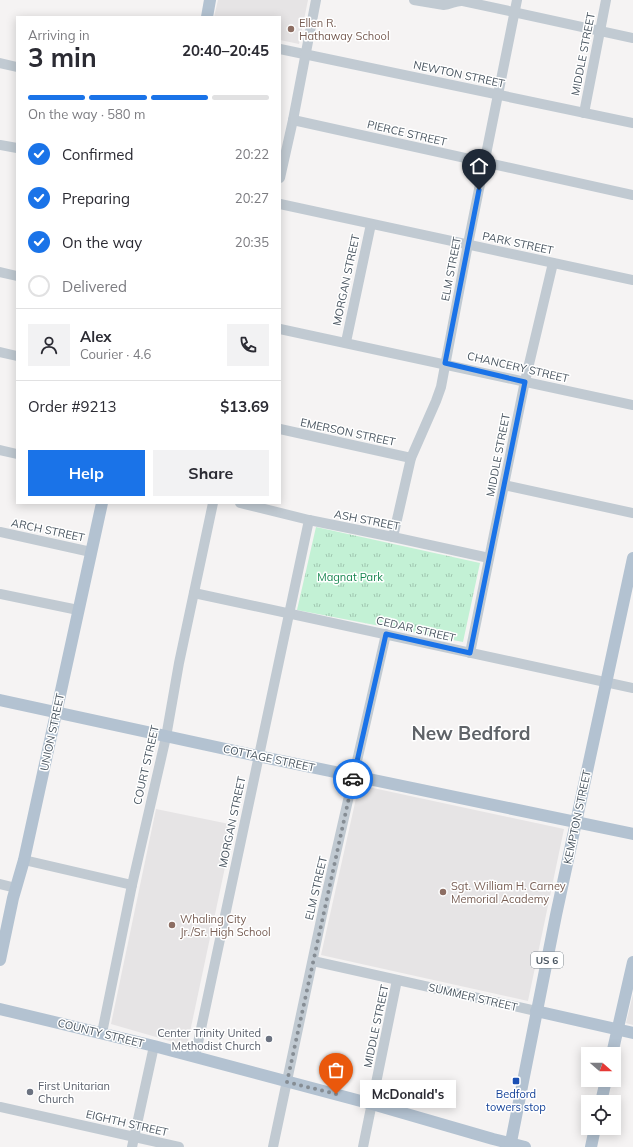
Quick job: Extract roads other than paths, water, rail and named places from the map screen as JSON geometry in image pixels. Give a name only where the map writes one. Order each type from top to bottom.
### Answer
[{"type":"main road","points":[[207,16],[210,0]]},
{"type":"main road","name":"UNION STREET","points":[[0,960],[16,888],[24,860],[102,504]]},
{"type":"main road","name":"KEMPTON STREET","points":[[510,1145],[536,1011],[633,558]]},
{"type":"main road","name":"COTTAGE STREET","points":[[0,700],[166,737],[633,834]]},
{"type":"main road","points":[[614,1047],[633,962]]},
{"type":"main road","name":"COUNTY STREET","points":[[0,1009],[154,1046],[372,1104],[510,1145],[525,1147]]},
{"type":"main road","name":"SUMMER STREET","points":[[536,1011],[633,1033]]},
{"type":"main road","points":[[591,1147],[594,1135]]},
{"type":"street","points":[[281,174],[316,0]]},
{"type":"street","points":[[414,0],[444,5],[448,5],[459,0],[633,38]]},
{"type":"street","name":"ELM STREET","points":[[393,537],[411,458],[436,402],[441,387],[517,0]]},
{"type":"street","name":"MIDDLE STREET","points":[[584,113],[606,0]]},
{"type":"street","name":"NEWTON STREET","points":[[281,49],[633,123]]},
{"type":"street","points":[[0,62],[16,67]]},
{"type":"street","name":"PIERCE STREET","points":[[293,120],[633,195]]},
{"type":"street","points":[[0,145],[16,148]]},
{"type":"street","name":"PARK STREET","points":[[281,204],[633,280]]},
{"type":"street","name":"MORGAN STREET","points":[[346,342],[371,224]]},
{"type":"street","name":"MIDDLE STREET","points":[[470,653],[525,382],[553,263]]},
{"type":"street","points":[[0,272],[16,276]]},
{"type":"street","name":"CHANCERY STREET","points":[[281,329],[445,363],[633,405]]},
{"type":"street","points":[[0,352],[16,356]]},
{"type":"street","name":"EMERSON STREET","points":[[281,429],[411,458]]},
{"type":"street","points":[[0,450],[16,454]]},
{"type":"street","points":[[504,485],[633,512]]},
{"type":"street","name":"COURT STREET","points":[[102,1033],[132,885],[166,737],[179,663],[213,504]]},
{"type":"street","name":"ASH STREET","points":[[244,504],[309,520],[490,558]]},
{"type":"street","name":"MORGAN STREET","points":[[195,1057],[309,520]]},
{"type":"street","name":"ARCH STREET","points":[[0,532],[91,552]]},
{"type":"street","name":"CEDAR STREET","points":[[194,593],[633,688]]},
{"type":"street","points":[[0,594],[78,610]]},
{"type":"street","name":"ELM STREET","points":[[273,1147],[353,776],[386,634]]},
{"type":"street","points":[[24,860],[132,885]]},
{"type":"street","points":[[0,884],[16,888]]},
{"type":"street","name":"SUMMER STREET","points":[[313,961],[536,1011]]},
{"type":"street","name":"MIDDLE STREET","points":[[363,1147],[397,980]]},
{"type":"street","points":[[134,1142],[154,1046]]},
{"type":"street","name":"EIGHTH STREET","points":[[0,1107],[134,1142],[179,1147]]},
{"type":"place","name":"Ellen R. Hathaway School","points":[[291,29]]},
{"type":"place","name":"Sgt. William H. Carney Memorial Academy","points":[[443,892]]},
{"type":"place","name":"Whaling City Jr./Sr. High School","points":[[172,925]]},
{"type":"place","name":"Center Trinity United Methodist Church","points":[[269,1039]]},
{"type":"place","name":"Bedford towers stop","points":[[516,1081]]},
{"type":"place","name":"First Unitarian Church","points":[[30,1092]]},
{"type":"place","name":"McDonald's","points":[[336,1094]]},
{"type":"district","name":"New Bedford","points":[[471,733]]},
{"type":"park label","name":"Magnat Park","points":[[350,577]]}]
